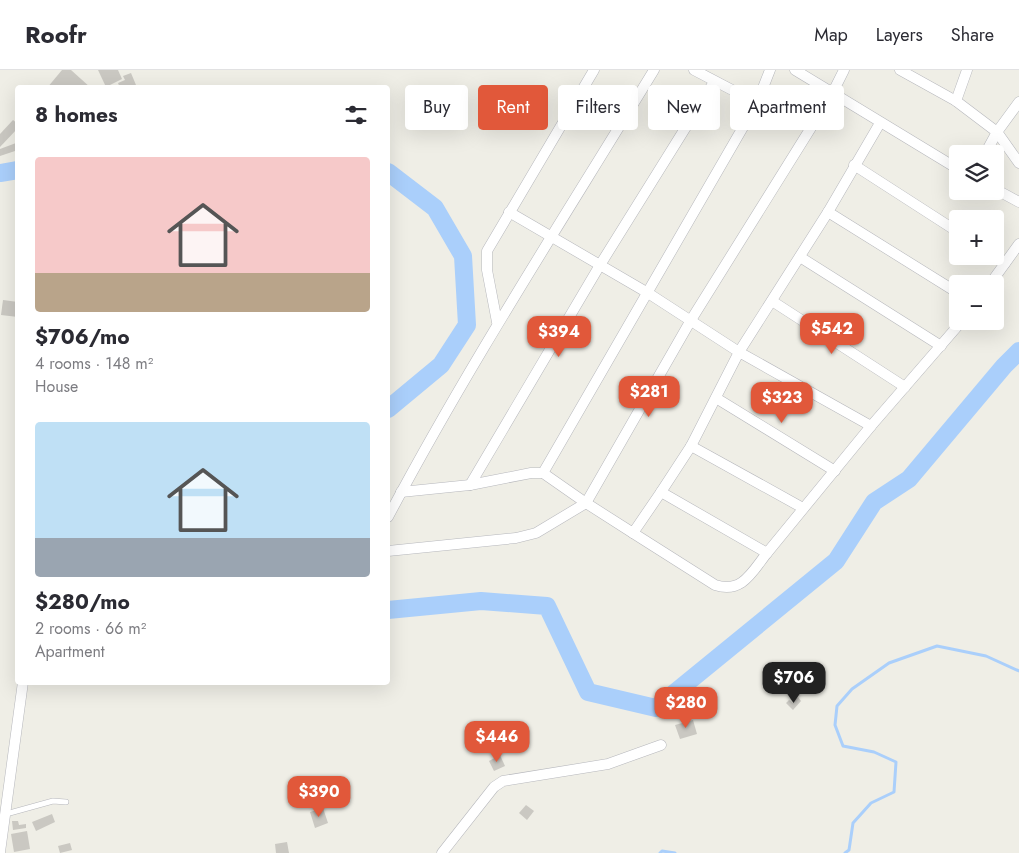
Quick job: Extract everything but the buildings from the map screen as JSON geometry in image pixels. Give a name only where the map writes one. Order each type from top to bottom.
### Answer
[{"type":"street","points":[[497,322],[488,270],[487,251],[594,70]]},
{"type":"street","points":[[390,513],[497,322],[553,236],[654,70]]},
{"type":"street","points":[[694,70],[730,90]]},
{"type":"street","points":[[764,85],[770,70]]},
{"type":"street","points":[[794,70],[818,85]]},
{"type":"street","points":[[836,85],[844,70]]},
{"type":"street","points":[[956,101],[967,70]]},
{"type":"street","points":[[903,71],[956,101],[997,132],[1019,163]]},
{"type":"street","points":[[470,485],[600,265],[714,82]]},
{"type":"street","points":[[844,101],[949,164]]},
{"type":"street","points":[[990,145],[1019,102]]},
{"type":"street","points":[[633,533],[691,446],[739,352],[828,212],[880,123]]},
{"type":"street","points":[[543,473],[742,130]]},
{"type":"street","points":[[390,551],[516,538],[536,533],[586,503],[691,320],[810,130]]},
{"type":"street","points":[[854,165],[949,226]]},
{"type":"street","points":[[1004,194],[1019,202]]},
{"type":"street","points":[[509,212],[648,293],[739,352],[871,426]]},
{"type":"street","points":[[828,212],[949,288]]},
{"type":"street","points":[[996,275],[1019,244]]},
{"type":"street","points":[[800,257],[941,346]]},
{"type":"street","points":[[772,301],[905,387]]},
{"type":"street","points":[[401,492],[470,485],[531,473],[543,473],[586,503],[715,585],[734,588],[745,580],[871,426],[954,330]]},
{"type":"street","points":[[716,398],[835,471]]},
{"type":"street","points":[[691,446],[803,508]]},
{"type":"street","points":[[661,492],[767,553]]},
{"type":"street","points":[[0,852],[23,685]]},
{"type":"street","points":[[442,853],[494,787],[504,781],[512,778],[608,764],[661,745]]},
{"type":"lane","points":[[5,814],[53,801],[66,802]]},
{"type":"waterway","points":[[0,173],[15,170]]},
{"type":"waterway","points":[[390,174],[435,208],[463,256],[467,325],[441,365],[390,407]]},
{"type":"waterway","points":[[390,610],[481,601],[547,606],[588,692],[656,708],[836,561],[874,502],[909,479],[1004,366],[1019,351]]},
{"type":"waterway","points":[[845,853],[849,850],[853,823],[871,803],[894,792],[896,762],[874,752],[843,746],[835,725],[837,706],[852,689],[889,663],[937,646],[986,656],[1019,671]]},
{"type":"waterway","points":[[660,853],[662,851],[675,853]]}]
